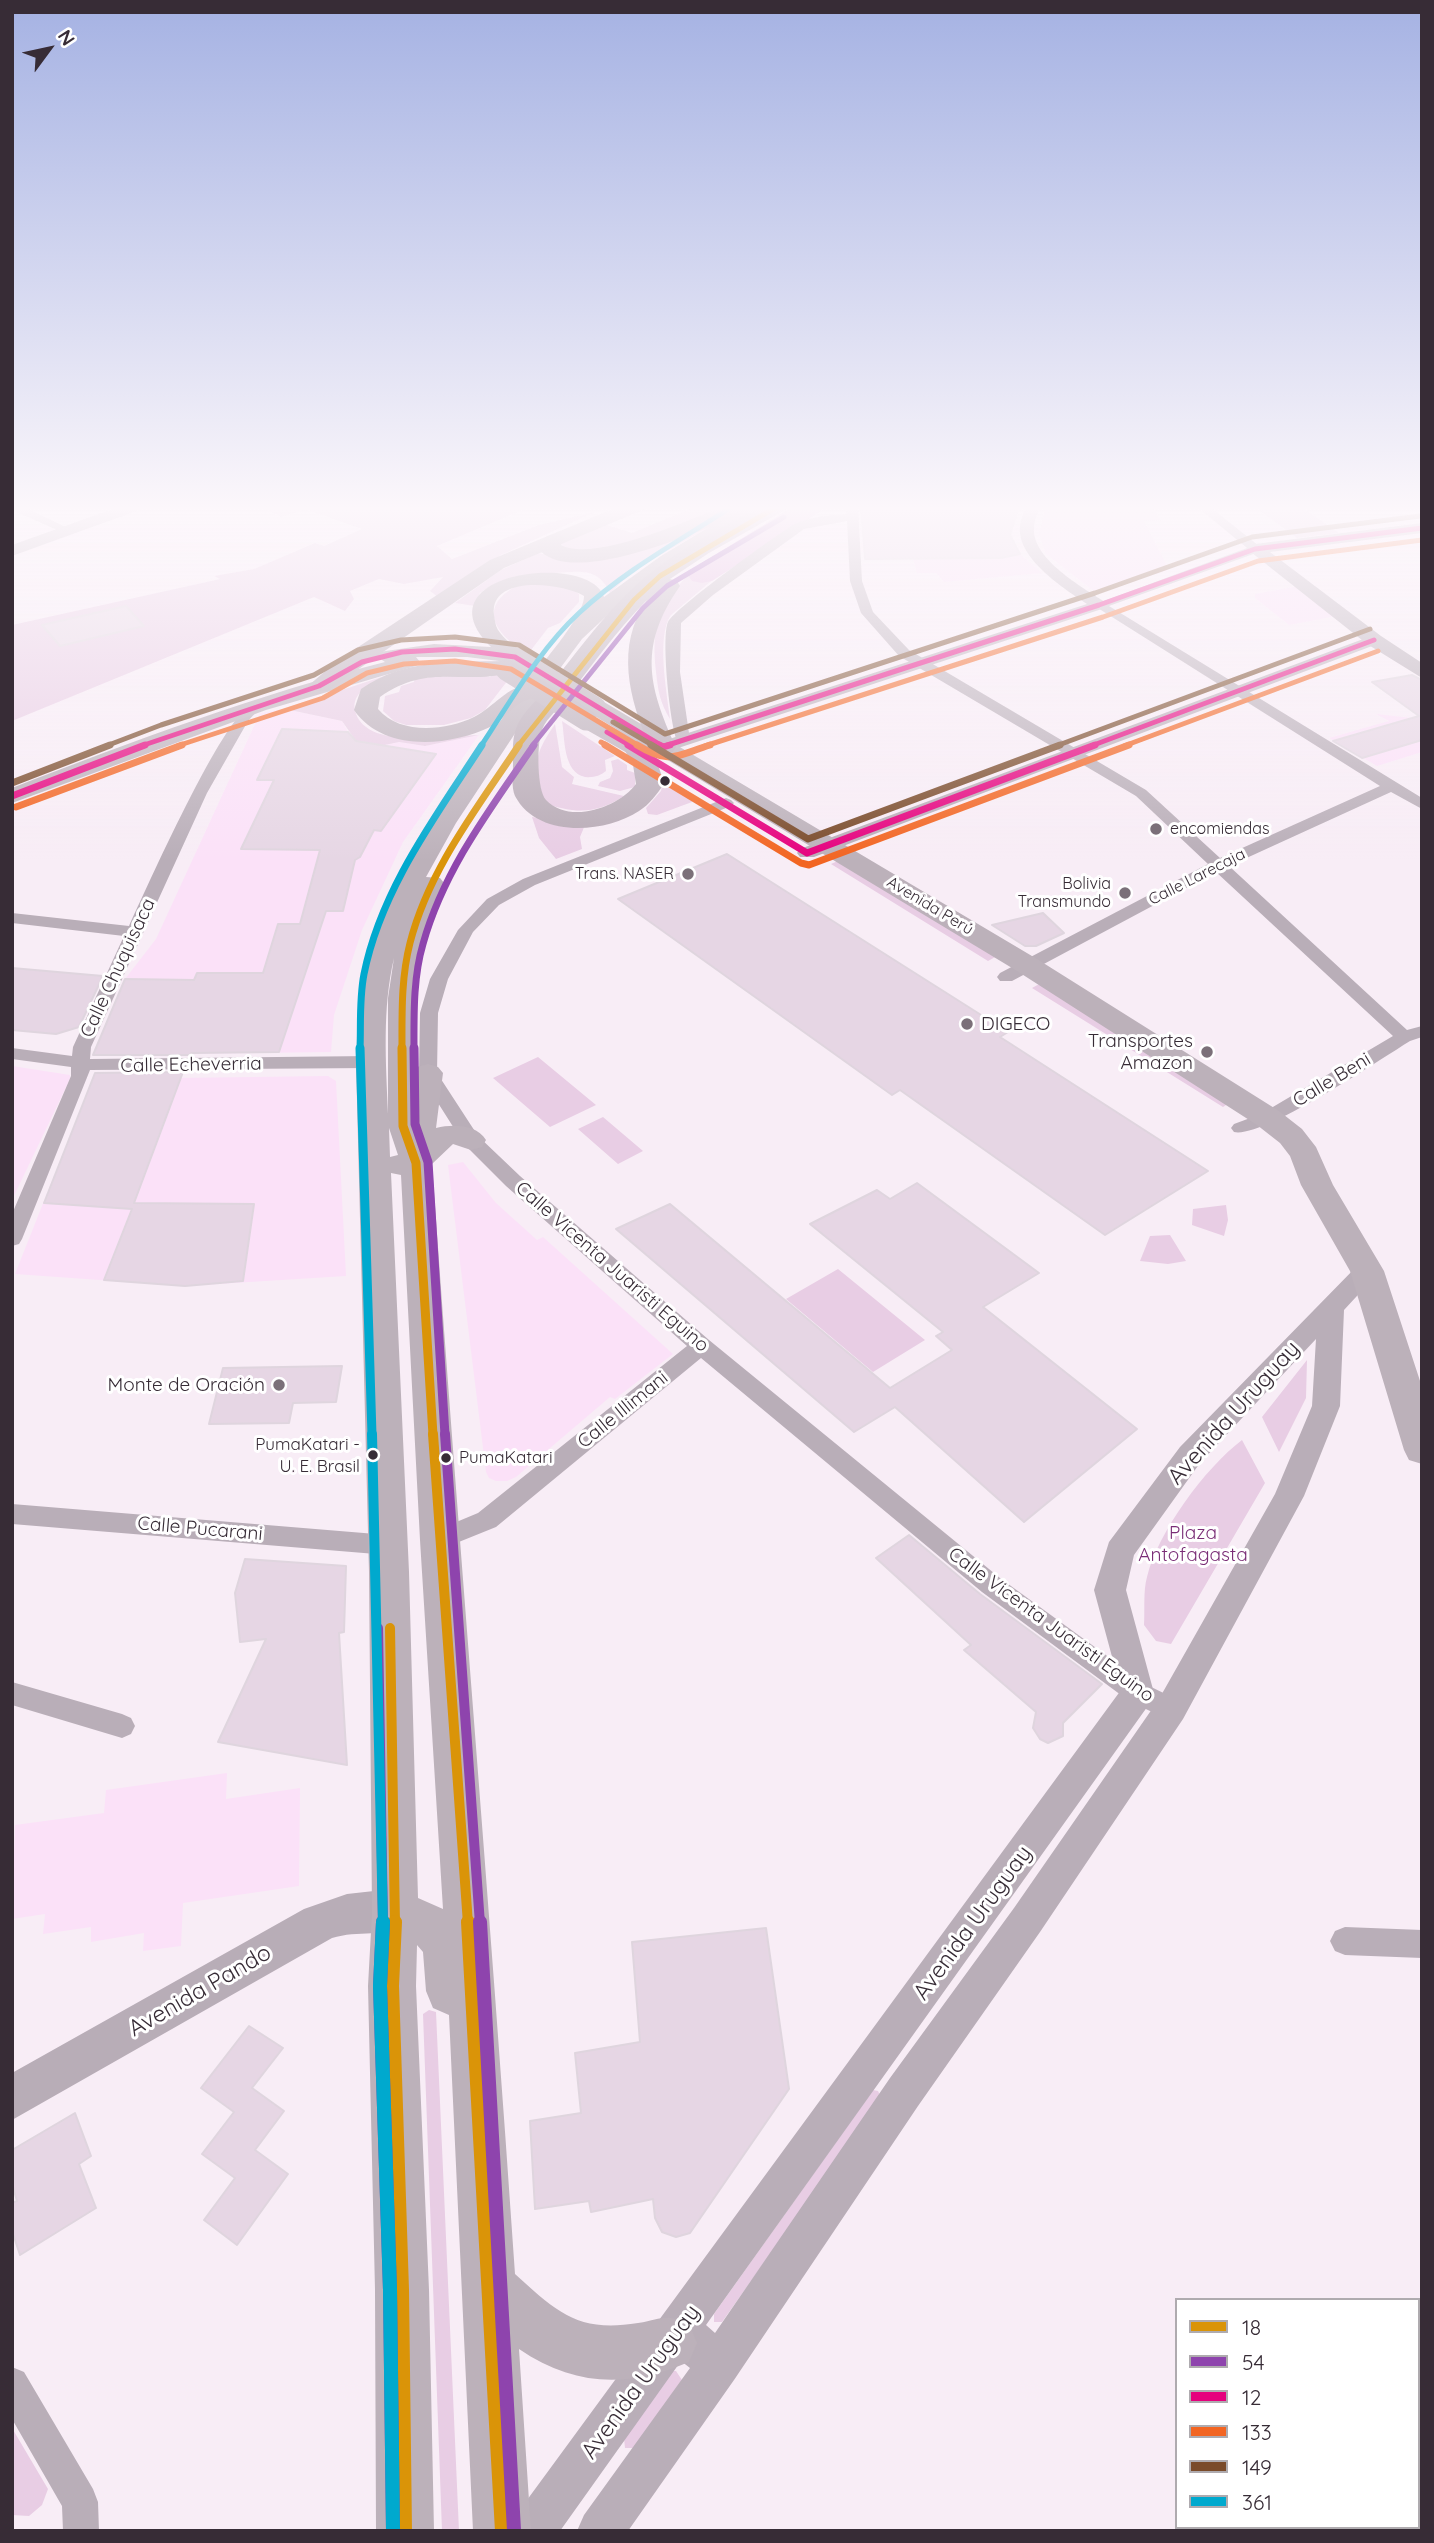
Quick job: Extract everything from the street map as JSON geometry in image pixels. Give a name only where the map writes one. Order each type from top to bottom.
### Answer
[{"type":"highway","points":[[319,686],[345,666],[403,648],[429,625]]},
{"type":"highway","points":[[614,625],[528,731],[527,793],[538,807],[549,814],[568,818],[604,817],[631,806],[643,796],[650,784],[650,776],[661,745],[649,718],[640,682],[639,644],[645,625]]},
{"type":"highway","points":[[403,648],[450,658],[508,665]]},
{"type":"highway","points":[[508,665],[439,667],[399,676],[369,694],[366,710],[379,724],[393,730],[434,733],[482,722],[512,698],[532,691]]},
{"type":"highway","name":"Avenida Perú","points":[[508,665],[591,714],[661,745]]},
{"type":"main road","points":[[485,625],[508,665]]},
{"type":"main road","points":[[405,2531],[402,2290],[393,1986],[395,1913],[388,1545],[371,1062],[376,979],[388,935],[410,881],[430,843],[532,691],[583,625]]},
{"type":"main road","points":[[1354,625],[1422,672]]},
{"type":"main road","points":[[12,796],[165,737],[319,686],[403,648]]},
{"type":"main road","points":[[416,1163],[403,1126],[401,1057],[401,998],[410,943],[431,884],[455,841],[528,731]]},
{"type":"main road","name":"Avenida Perú","points":[[661,745],[735,799],[1016,971],[1255,1123],[1317,1185],[1367,1271],[1422,1450]]},
{"type":"main road","points":[[428,1073],[416,1163],[439,1540],[477,2076],[502,2531]]},
{"type":"main road","points":[[376,1167],[416,1163],[431,1146],[448,1133],[458,1132],[471,1140]]},
{"type":"main road","points":[[388,1545],[439,1540]]},
{"type":"main road","name":"Avenida Pando","points":[[12,2098],[319,1923],[347,1912],[372,1910],[395,1913]]},
{"type":"main road","points":[[395,1913],[420,1919],[441,1935],[448,1950],[453,2050],[477,2076]]},
{"type":"main road","points":[[490,2288],[529,2325],[569,2347],[590,2354],[612,2356],[641,2351],[674,2337]]},
{"type":"street","points":[[674,625],[673,672],[661,745],[1038,625]]},
{"type":"street","points":[[878,625],[904,653],[919,663],[1141,793],[1217,865],[1413,1034]]},
{"type":"street","points":[[1131,625],[1422,805]]},
{"type":"street","points":[[818,849],[1374,640]]},
{"type":"street","name":"Calle Chuquisaca","points":[[12,1239],[80,1076],[82,1047],[134,932],[200,793],[242,719],[252,709]]},
{"type":"street","name":"Calle Larecaja","points":[[1016,971],[1217,865],[1392,786]]},
{"type":"street","points":[[428,1073],[429,1013],[439,979],[466,930],[481,912],[507,892],[529,882],[735,799]]},
{"type":"street","points":[[12,918],[134,932]]},
{"type":"street","name":"Calle Beni","points":[[1255,1123],[1413,1034]]},
{"type":"street","name":"Calle Echeverria","points":[[12,1053],[100,1066],[371,1062]]},
{"type":"street","name":"Calle Vicenta Juaristi Eguino","points":[[428,1073],[471,1140],[513,1181],[701,1346],[991,1586],[1154,1701]]},
{"type":"street","name":"Avenida Uruguay","points":[[1154,1701],[1110,1590],[1121,1551],[1190,1455],[1367,1271]]},
{"type":"street","name":"Avenida Uruguay","points":[[600,2531],[719,2365],[904,2091],[1027,1920],[1154,1701],[1289,1496],[1326,1406],[1331,1310]]},
{"type":"street","name":"Calle Illimani","points":[[439,1540],[487,1520],[701,1346]]},
{"type":"street","name":"Calle Pucarani","points":[[12,1514],[388,1545]]},
{"type":"street","points":[[12,1693],[122,1726]]},
{"type":"street","name":"Avenida Uruguay","points":[[532,2531],[993,1896],[1154,1701]]},
{"type":"street","points":[[993,1896],[1027,1920]]},
{"type":"street","points":[[1345,1941],[1422,1944]]},
{"type":"street","points":[[870,2064],[904,2091]]},
{"type":"street","points":[[674,2337],[719,2365]]},
{"type":"street","points":[[12,2384],[80,2502],[81,2531]]},
{"type":"shaded area","points":[[285,709],[342,721],[348,732],[380,746],[399,742],[425,746],[479,735],[403,842],[362,930],[334,1015],[331,1052],[93,1055],[125,979],[156,939],[260,713]]},
{"type":"shaded area","points":[[1376,714],[1422,719],[1422,752],[1377,766],[1329,738],[1389,721]]},
{"type":"shaded area","points":[[12,1066],[70,1075],[70,1079],[12,1200]]},
{"type":"shaded area","points":[[328,1076],[336,1081],[346,1276],[185,1286],[15,1274],[90,1085],[101,1079]]},
{"type":"shaded area","points":[[463,1162],[496,1203],[537,1240],[543,1237],[673,1354],[615,1399],[610,1397],[516,1477],[507,1481],[489,1478],[486,1472],[448,1165]]},
{"type":"shaded area","points":[[227,1773],[226,1799],[300,1788],[299,1886],[183,1903],[181,1946],[143,1951],[144,1933],[91,1942],[91,1927],[43,1934],[45,1914],[12,1919],[15,1825],[104,1813],[106,1790]]},
{"type":"green space","points":[[13,625],[247,625],[12,721]]},
{"type":"green space","points":[[497,625],[556,625],[548,628],[485,710],[471,718],[444,725],[406,725],[394,721],[383,711],[385,696],[399,692],[401,686],[414,682],[415,678],[481,674],[490,677],[518,648]]},
{"type":"green space","points":[[657,625],[667,625],[663,650],[670,719],[658,685]]},
{"type":"green space","points":[[384,676],[364,689],[356,698],[355,710],[362,723],[374,732],[409,738],[479,735],[425,746],[399,742],[380,746],[356,741],[342,721],[285,709]]},
{"type":"green space","points":[[562,721],[615,756],[605,760],[606,771],[594,777],[585,777],[573,769],[566,754]]},
{"type":"green space","points":[[555,724],[562,767],[574,777],[572,784],[624,796],[604,806],[586,810],[566,809],[544,803],[537,762],[542,746]]},
{"type":"green space","points":[[618,759],[627,765],[627,770],[635,773],[635,787],[620,791],[598,786],[600,782],[610,778],[613,771],[611,761]]},
{"type":"green space","points":[[663,781],[694,797],[692,802],[657,815],[648,814],[646,808],[661,791]]},
{"type":"green space","points":[[532,817],[585,825],[580,837],[582,849],[556,859],[539,838]]},
{"type":"green space","points":[[840,860],[997,956],[988,961],[831,864]]},
{"type":"green space","points":[[1041,983],[1232,1101],[1223,1107],[1032,988]]},
{"type":"green space","points":[[538,1057],[596,1105],[550,1127],[493,1078]]},
{"type":"green space","points":[[603,1117],[643,1151],[618,1164],[578,1129]]},
{"type":"green space","points":[[1226,1205],[1228,1220],[1224,1236],[1192,1225],[1193,1209]]},
{"type":"green space","points":[[1170,1235],[1186,1261],[1168,1264],[1140,1261],[1150,1236]]},
{"type":"green space","points":[[838,1269],[925,1340],[873,1372],[786,1299]]},
{"type":"green space","points":[[1307,1360],[1306,1398],[1279,1452],[1262,1417]]},
{"type":"green space","name":"Plaza Antofagasta","points":[[1242,1440],[1265,1483],[1171,1644],[1156,1641],[1144,1625],[1145,1588],[1153,1559],[1185,1502],[1213,1467]]},
{"type":"green space","points":[[429,2010],[436,2012],[459,2531],[442,2531],[423,2014]]},
{"type":"green space","points":[[873,2090],[878,2091],[881,2097],[722,2322],[714,2322],[714,2314]]},
{"type":"green space","points":[[672,2371],[676,2371],[682,2380],[635,2448],[625,2448],[624,2438]]},
{"type":"green space","points":[[12,2428],[48,2489],[42,2505],[29,2516],[12,2515]]},
{"type":"building","points":[[42,625],[143,625],[144,626],[60,646]]},
{"type":"building","points":[[1412,675],[1422,680],[1422,740],[1362,758],[1333,741],[1419,716],[1372,682]]},
{"type":"building","points":[[282,729],[348,732],[356,741],[436,754],[381,831],[374,830],[360,857],[355,860],[343,911],[326,911],[279,1052],[93,1055],[125,979],[194,980],[197,973],[263,973],[278,924],[300,924],[320,850],[241,849],[274,780],[257,780]]},
{"type":"building","points":[[727,854],[1008,1032],[1000,1037],[1208,1171],[1105,1235],[900,1090],[892,1095],[618,899]]},
{"type":"building","points":[[1043,913],[1064,933],[1036,946],[1025,946],[992,925]]},
{"type":"building","points":[[12,968],[103,976],[79,1027],[56,1034],[12,1030]]},
{"type":"building","points":[[183,1072],[134,1203],[254,1204],[243,1281],[185,1286],[104,1280],[132,1209],[44,1203],[95,1073]]},
{"type":"building","points":[[917,1183],[1039,1273],[983,1307],[1137,1429],[1024,1522],[895,1407],[854,1432],[616,1229],[670,1204],[890,1388],[952,1350],[936,1336],[943,1332],[810,1224],[877,1190],[890,1199]]},
{"type":"building","name":"Monte de Oración","points":[[342,1366],[336,1402],[293,1403],[289,1423],[209,1424],[223,1368]]},
{"type":"building","points":[[909,1535],[980,1594],[1102,1684],[1063,1723],[1063,1736],[1048,1743],[1040,1739],[1033,1728],[1036,1712],[964,1650],[971,1645],[876,1558]]},
{"type":"building","points":[[245,1559],[346,1566],[344,1632],[339,1633],[347,1765],[218,1742],[266,1639],[240,1642],[235,1593]]},
{"type":"building","points":[[766,1928],[789,2089],[690,2233],[676,2237],[662,2232],[655,2218],[653,2199],[591,2212],[589,2201],[535,2209],[530,2121],[581,2113],[575,2053],[640,2042],[632,1942]]},
{"type":"building","points":[[249,2026],[283,2048],[252,2088],[284,2111],[255,2150],[288,2174],[237,2245],[204,2220],[235,2178],[202,2154],[234,2112],[201,2088]]},
{"type":"building","points":[[75,2113],[91,2156],[79,2164],[96,2208],[20,2255],[12,2231],[12,2203],[17,2201],[12,2184],[12,2150]]},
{"type":"transit line","name":"361","points":[[393,2531],[390,2290],[380,1986],[383,1913],[377,1572],[359,1062],[364,975],[385,908],[416,846],[520,687],[568,625]]},
{"type":"transit line","name":"18","points":[[502,2531],[471,1969],[439,1540],[416,1163],[403,1126],[402,998],[410,943],[431,884],[455,841],[528,731],[614,625]]},
{"type":"transit line","name":"54","points":[[514,2530],[483,1968],[451,1539],[428,1162],[415,1124],[414,999],[422,946],[442,889],[465,847],[538,738],[630,625]]},
{"type":"transit line","name":"149","points":[[12,783],[161,725],[314,675],[358,650],[401,640],[455,637],[519,645],[665,734],[998,625]]},
{"type":"transit line","name":"12","points":[[12,796],[165,737],[319,686],[362,662],[402,652],[455,649],[515,657],[663,747],[1039,625]]},
{"type":"transit line","name":"133","points":[[16,807],[169,749],[323,698],[367,673],[404,664],[455,661],[511,669],[657,757],[666,759],[1079,625]]},
{"type":"transit line","name":"149","points":[[613,722],[808,839],[1370,629]]},
{"type":"transit line","name":"12","points":[[607,732],[807,853],[1374,640]]},
{"type":"transit line","name":"133","points":[[601,742],[801,863],[809,865],[1378,651]]},
{"type":"transit line","name":"54","points":[[378,1628],[383,1913],[380,1986],[390,2290],[393,2531]]},
{"type":"transit line","name":"18","points":[[390,1628],[395,1913],[392,1986],[402,2290],[405,2531]]},
{"type":"place","name":"encomiendas","points":[[1156,829]]},
{"type":"place","name":"Trans. NASER","points":[[688,874]]},
{"type":"place","name":"Bolivia Transmundo","points":[[1125,893]]},
{"type":"place","name":"DIGECO","points":[[967,1024]]},
{"type":"place","name":"Transportes Amazon","points":[[1207,1052]]},
{"type":"place","name":"Monte de Oración","points":[[279,1385]]},
{"type":"place","name":"PumaKatari - U. E. Brasil","points":[[373,1455]]},
{"type":"place","name":"PumaKatari","points":[[446,1458]]}]
